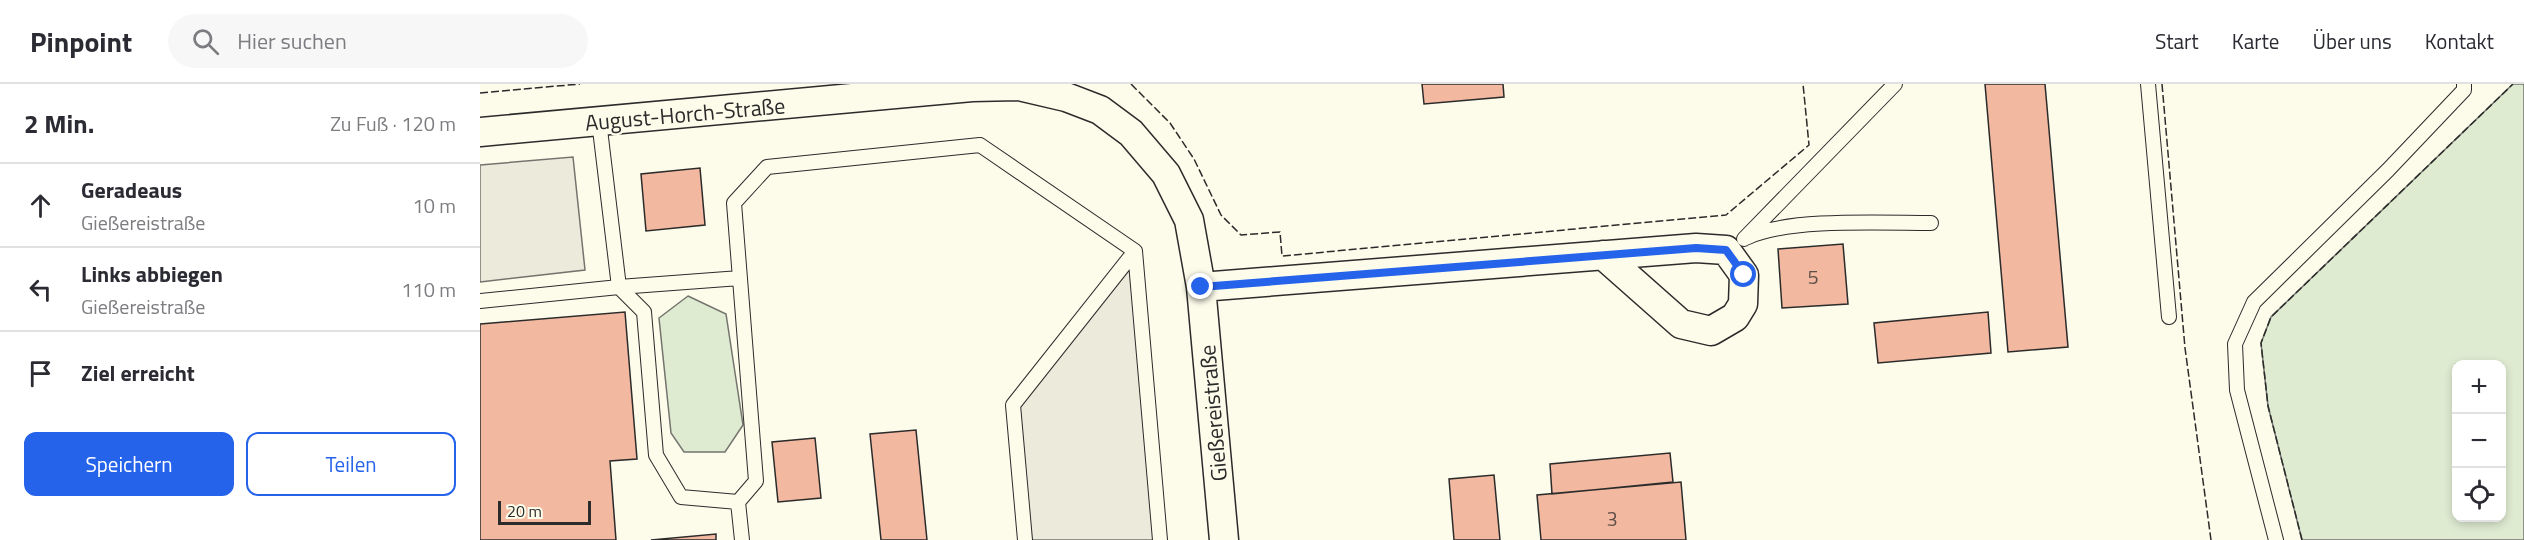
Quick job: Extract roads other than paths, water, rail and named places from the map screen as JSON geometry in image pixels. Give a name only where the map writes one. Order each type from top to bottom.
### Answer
[{"type":"street","name":"August-Horch-Straße","points":[[480,132],[599,122],[820,93],[1019,86],[1066,97],[1100,110],[1131,133]]},
{"type":"street","name":"Gießereistraße","points":[[1131,133],[1166,174],[1189,220],[1201,287],[1224,540]]},
{"type":"street","points":[[1201,287],[1604,255],[1735,245],[1744,275],[1743,304],[1735,317],[1711,331],[1681,324],[1604,255]]},
{"type":"lane","points":[[1735,245],[1895,84]]},
{"type":"lane","points":[[2148,84],[2169,316]]},
{"type":"lane","points":[[2276,540],[2236,390],[2235,344],[2254,302],[2388,170],[2464,90],[2464,84]]},
{"type":"lane","points":[[599,122],[619,287],[644,312],[656,455],[681,497],[738,502]]},
{"type":"lane","points":[[742,540],[738,502],[756,481],[734,203],[767,166],[980,145],[1135,251]]},
{"type":"lane","points":[[1735,245],[1758,233],[1790,227],[1931,223]]},
{"type":"lane","points":[[1024,540],[1013,405],[1135,251]]},
{"type":"lane","points":[[1135,251],[1160,540]]},
{"type":"lane","points":[[480,300],[740,278]]}]
